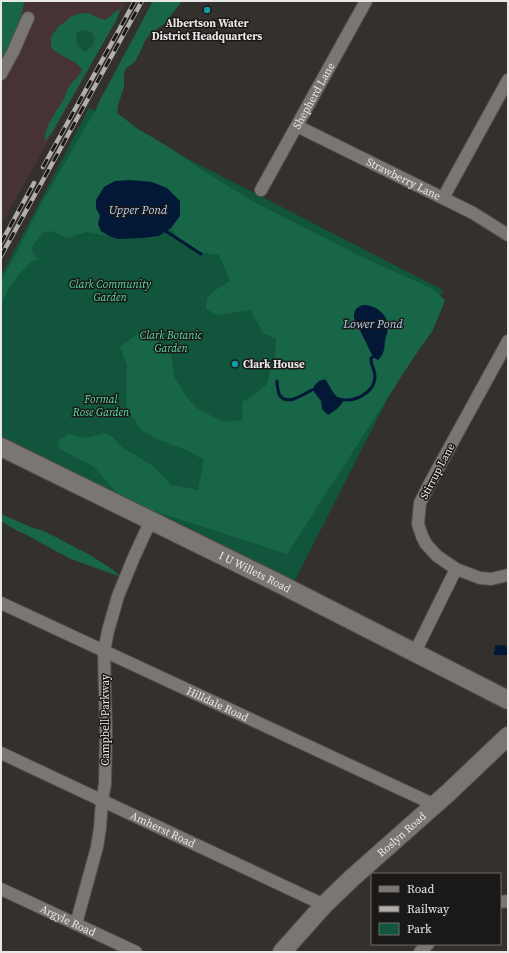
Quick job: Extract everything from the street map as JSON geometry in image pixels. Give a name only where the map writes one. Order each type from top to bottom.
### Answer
[{"type":"main road","name":"I U Willets Road","points":[[1,447],[280,584],[508,700]]},
{"type":"main road","name":"Roslyn Road","points":[[282,952],[324,905],[352,878],[435,805],[508,736]]},
{"type":"street","name":"Shepherd Lane","points":[[261,190],[366,1]]},
{"type":"street","points":[[1,74],[13,52],[28,18]]},
{"type":"street","points":[[443,198],[508,80]]},
{"type":"street","name":"Strawberry Lane","points":[[297,126],[473,213],[508,235]]},
{"type":"street","name":"Stirrup Lane","points":[[508,341],[420,503],[418,524],[426,544],[437,556],[456,569],[480,578],[491,579],[508,575]]},
{"type":"street","name":"Campbell Parkway","points":[[76,924],[97,847],[105,784],[106,734],[104,651],[118,596],[151,520]]},
{"type":"street","points":[[415,652],[456,569]]},
{"type":"street","name":"Hilldale Road","points":[[1,603],[435,805]]},
{"type":"street","name":"Amherst Road","points":[[1,753],[324,905]]},
{"type":"street","name":"Argyle Road","points":[[1,889],[136,952]]},
{"type":"shaded area","points":[[25,1],[127,1],[1,225],[1,61],[10,45]]},
{"type":"green space","points":[[1,1],[25,1],[15,35],[1,61]]},
{"type":"green space","points":[[153,1],[182,1],[164,24],[150,34],[136,60],[125,70],[124,87],[117,113],[138,129],[172,149],[199,168],[252,201],[362,257],[431,288],[445,300],[433,330],[287,554],[157,512],[132,507],[116,492],[94,467],[60,449],[58,441],[68,434],[87,438],[104,433],[112,437],[123,448],[153,466],[171,485],[198,490],[204,460],[184,449],[159,440],[141,430],[126,406],[127,365],[120,347],[139,333],[154,335],[171,355],[175,379],[188,399],[198,409],[223,422],[243,420],[242,402],[253,396],[267,384],[271,367],[275,359],[276,338],[264,334],[251,310],[217,315],[206,309],[207,298],[214,291],[230,281],[219,255],[198,252],[181,243],[171,228],[180,216],[96,208],[100,216],[98,224],[101,231],[109,236],[86,232],[67,238],[54,232],[48,231],[43,233],[33,245],[32,250],[33,254],[39,260],[32,261],[19,274],[1,303],[1,281],[39,208],[94,114]],"holes":[[[329,385],[334,394],[342,400],[328,415],[322,409],[321,401],[314,392]]]},
{"type":"green space","points":[[120,9],[117,19],[51,134],[45,141],[46,130],[65,97],[66,91],[82,70],[76,63],[58,53],[51,47],[51,37],[59,26],[77,14],[89,13],[106,20]],"holes":[[[83,30],[93,34],[95,39],[93,45],[86,52],[82,50],[77,43],[76,34]]]},
{"type":"green space","points":[[83,30],[93,34],[95,37],[92,46],[87,52],[82,50],[77,43],[76,34]]},
{"type":"green space","name":"Clark Botanic Garden","points":[[89,108],[443,290],[290,590],[1,447],[1,276]]},
{"type":"green space","points":[[1,514],[33,528],[44,531],[90,555],[112,569],[121,577],[71,559],[1,521]]},
{"type":"water","name":"Upper Pond","points":[[130,180],[152,182],[167,188],[180,201],[180,216],[171,228],[159,236],[118,239],[101,231],[98,224],[100,216],[96,208],[96,200],[104,187],[115,181]]},
{"type":"water","name":"Lower Pond","points":[[363,305],[376,308],[386,318],[388,330],[384,351],[378,360],[373,357],[354,318],[354,313],[358,307]]},
{"type":"water","points":[[325,379],[335,395],[343,402],[337,409],[328,415],[322,409],[321,401],[314,392],[314,386],[319,381]]},
{"type":"water","points":[[495,645],[508,646],[508,655],[494,655]]},
{"type":"waterway","points":[[164,230],[201,254]]},
{"type":"waterway","points":[[339,399],[345,400],[357,398],[368,392],[374,382],[375,376],[371,360],[373,357]]},
{"type":"waterway","points":[[277,381],[279,394],[286,400],[291,400],[314,389],[317,391]]},
{"type":"railway","points":[[43,167],[135,1]]},
{"type":"railway","points":[[1,256],[142,1]]},
{"type":"railway","points":[[1,243],[34,183]]},
{"type":"place","name":"Albertson Water District Headquarters","points":[[207,10]]},
{"type":"place","name":"Clark House","points":[[235,364]]},
{"type":"park label","name":"Clark Community Garden","points":[[110,290]]},
{"type":"park label","name":"Formal Rose Garden","points":[[101,405]]}]
